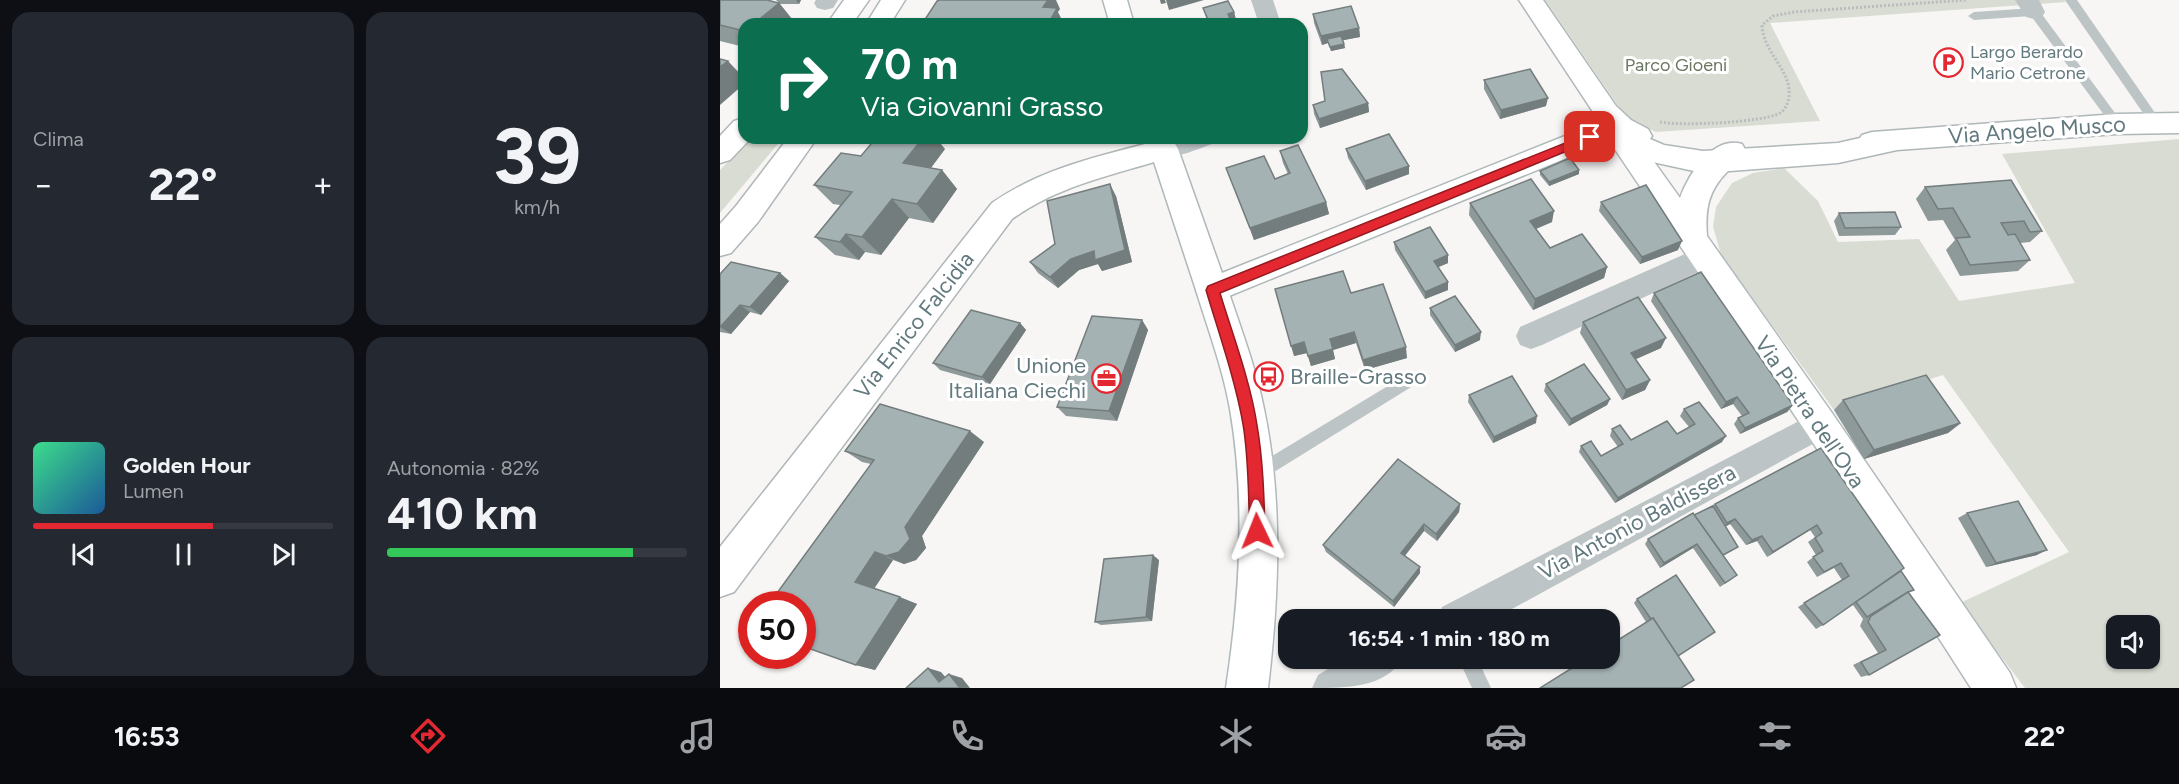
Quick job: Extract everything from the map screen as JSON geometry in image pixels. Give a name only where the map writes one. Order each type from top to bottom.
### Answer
[{"type":"main road","points":[[844,18],[857,0]]},
{"type":"main road","points":[[882,18],[893,0]]},
{"type":"main road","points":[[1114,0],[1120,18]]},
{"type":"main road","name":"Via Pietra dell'Ova","points":[[1531,0],[1606,129],[1697,249],[1820,424],[1995,688]]},
{"type":"main road","name":"Via Angelo Musco","points":[[1606,129],[1675,158],[1838,153],[1894,141],[2117,124],[2168,123]]},
{"type":"main road","points":[[1212,290],[1606,129]]},
{"type":"main road","points":[[720,153],[738,134]]},
{"type":"main road","points":[[720,225],[796,144]]},
{"type":"main road","points":[[720,244],[747,214],[798,144]]},
{"type":"main road","points":[[1162,144],[1212,290],[1242,387],[1250,426],[1255,475],[1258,550],[1255,632],[1247,688]]},
{"type":"main road","name":"Via Enrico Falcidia","points":[[720,578],[1002,211],[1018,197],[1040,186],[1162,144]]},
{"type":"main road","points":[[1697,249],[1690,221],[1694,191],[1725,156]]},
{"type":"street","points":[[1262,0],[1267,18]]},
{"type":"street","points":[[1531,336],[1697,249]]},
{"type":"street","name":"Via Antonio Baldissera","points":[[1475,609],[1820,424]]},
{"type":"street","points":[[1331,688],[1365,669]]},
{"type":"lane","points":[[2071,0],[2168,123]]},
{"type":"lane","points":[[1974,16],[2030,6],[2117,124]]},
{"type":"lane","points":[[1255,475],[1411,379]]},
{"type":"lane","points":[[1472,669],[1482,688]]},
{"type":"path","points":[[1658,121],[1674,125],[1771,117],[1780,113],[1790,98],[1787,81],[1762,35],[1762,25],[1773,16],[1794,12],[1967,0]]},
{"type":"green space","name":"Parco Gioeni","points":[[1545,0],[2064,0],[2066,2],[1770,23],[1820,121],[1656,132],[1634,122],[1621,110]]},
{"type":"green space","points":[[2179,139],[2179,688],[2025,688],[1960,603],[2069,552],[1943,375],[1834,410],[1721,255],[1713,226],[1716,207],[1732,183],[1753,173],[1784,168],[1818,201],[1838,242],[1919,239],[1959,301],[2075,283],[2002,154]]},
{"type":"green space","points":[[746,144],[778,144],[720,213],[720,170]]},
{"type":"building","points":[[720,0],[767,0],[779,3],[761,18],[738,18],[738,30],[720,25]]},
{"type":"building","points":[[1048,0],[1043,7],[1057,8],[1051,18],[926,18],[937,1]]},
{"type":"building","points":[[1228,1],[1234,12],[1228,14],[1230,18],[1207,18],[1203,8]]},
{"type":"building","points":[[1351,6],[1359,28],[1321,36],[1313,14]]},
{"type":"building","points":[[1341,36],[1344,44],[1330,47],[1327,39]]},
{"type":"building","points":[[720,59],[728,61],[720,67]]},
{"type":"building","points":[[1342,69],[1368,103],[1319,119],[1313,105],[1325,101],[1321,72]]},
{"type":"building","points":[[1530,69],[1548,98],[1501,110],[1484,80]]},
{"type":"building","points":[[1389,134],[1409,166],[1365,181],[1346,149]]},
{"type":"building","points":[[871,144],[918,144],[903,163],[942,170],[917,204],[892,199],[862,237],[846,234],[840,242],[815,237],[852,192],[814,185],[841,153],[861,156]]},
{"type":"building","points":[[1298,145],[1326,202],[1250,228],[1226,168],[1264,156],[1275,179],[1290,173],[1280,151]]},
{"type":"building","points":[[1570,158],[1579,170],[1549,182],[1540,171]]},
{"type":"building","points":[[1531,179],[1554,211],[1530,221],[1550,248],[1582,234],[1607,267],[1535,299],[1470,203]]},
{"type":"building","points":[[2011,180],[2042,231],[2030,232],[2024,221],[2001,223],[2008,235],[2015,234],[2030,260],[1970,265],[1956,238],[1970,237],[1953,208],[1938,209],[1925,187]]},
{"type":"building","points":[[1110,184],[1125,250],[1095,260],[1094,251],[1071,259],[1050,277],[1030,262],[1055,244],[1047,201]]},
{"type":"building","points":[[1646,185],[1682,241],[1642,257],[1601,202]]},
{"type":"building","points":[[1895,212],[1901,227],[1845,228],[1839,213]]},
{"type":"building","points":[[1430,227],[1448,255],[1434,261],[1448,282],[1425,292],[1394,242]]},
{"type":"building","points":[[731,262],[780,273],[750,307],[740,305],[720,327],[720,274]]},
{"type":"building","points":[[1343,271],[1351,293],[1383,284],[1406,347],[1363,360],[1354,332],[1330,339],[1333,349],[1308,356],[1304,342],[1291,346],[1275,289]]},
{"type":"building","points":[[1701,272],[1793,405],[1745,428],[1738,418],[1749,413],[1737,397],[1726,402],[1654,293]]},
{"type":"building","points":[[1455,296],[1481,332],[1455,345],[1430,308]]},
{"type":"building","points":[[1638,297],[1666,338],[1631,353],[1650,380],[1626,390],[1583,322]]},
{"type":"building","points":[[971,310],[1020,323],[982,377],[933,363]]},
{"type":"building","points":[[1092,316],[1142,320],[1109,411],[1057,407]]},
{"type":"building","points":[[1584,364],[1610,399],[1571,419],[1546,384]]},
{"type":"building","points":[[1926,375],[1960,423],[1874,450],[1843,400]]},
{"type":"building","points":[[1512,376],[1537,416],[1494,437],[1469,395]]},
{"type":"building","points":[[1699,402],[1726,436],[1618,498],[1581,446],[1591,441],[1601,456],[1623,444],[1612,429],[1620,425],[1631,440],[1667,421],[1677,434],[1695,424],[1684,409]]},
{"type":"building","points":[[880,404],[970,431],[905,527],[910,539],[899,552],[886,556],[875,552],[855,582],[900,597],[856,665],[816,651],[816,591],[778,591],[874,460],[845,451]]},
{"type":"building","points":[[1821,448],[1904,568],[1823,625],[1804,603],[1849,576],[1841,563],[1824,572],[1813,557],[1823,551],[1815,538],[1822,533],[1817,525],[1773,552],[1762,536],[1752,540],[1735,519],[1727,523],[1715,504]]},
{"type":"building","points":[[1398,459],[1460,504],[1436,534],[1424,524],[1401,553],[1420,567],[1393,601],[1323,545]]},
{"type":"building","points":[[2018,501],[2047,550],[1996,563],[1967,513]]},
{"type":"building","points":[[1713,506],[1738,547],[1723,555],[1694,515]]},
{"type":"building","points":[[1693,513],[1737,575],[1725,583],[1697,544],[1664,563],[1648,539]]},
{"type":"building","points":[[1153,555],[1146,617],[1095,622],[1104,559]]},
{"type":"building","points":[[1901,571],[1914,590],[1867,617],[1856,602]]},
{"type":"building","points":[[1676,575],[1715,632],[1678,656],[1653,618],[1651,619],[1637,599]]},
{"type":"building","points":[[1908,592],[1940,635],[1869,675],[1861,662],[1886,650],[1868,622],[1871,616]]},
{"type":"building","points":[[1653,618],[1694,680],[1681,688],[1540,688],[1570,669],[1620,669],[1620,639]]},
{"type":"building","points":[[928,668],[939,682],[949,674],[960,688],[906,688]]},
{"type":"place","name":"Largo Berardo Mario Cetrone","points":[[1949,62]]},
{"type":"place","name":"Braille-Grasso","points":[[1269,376]]},
{"type":"place","name":"Unione Italiana Ciechi","points":[[1107,378]]},
{"type":"route","points":[[1257,531],[1250,426],[1242,387],[1212,290],[1590,137]]}]
